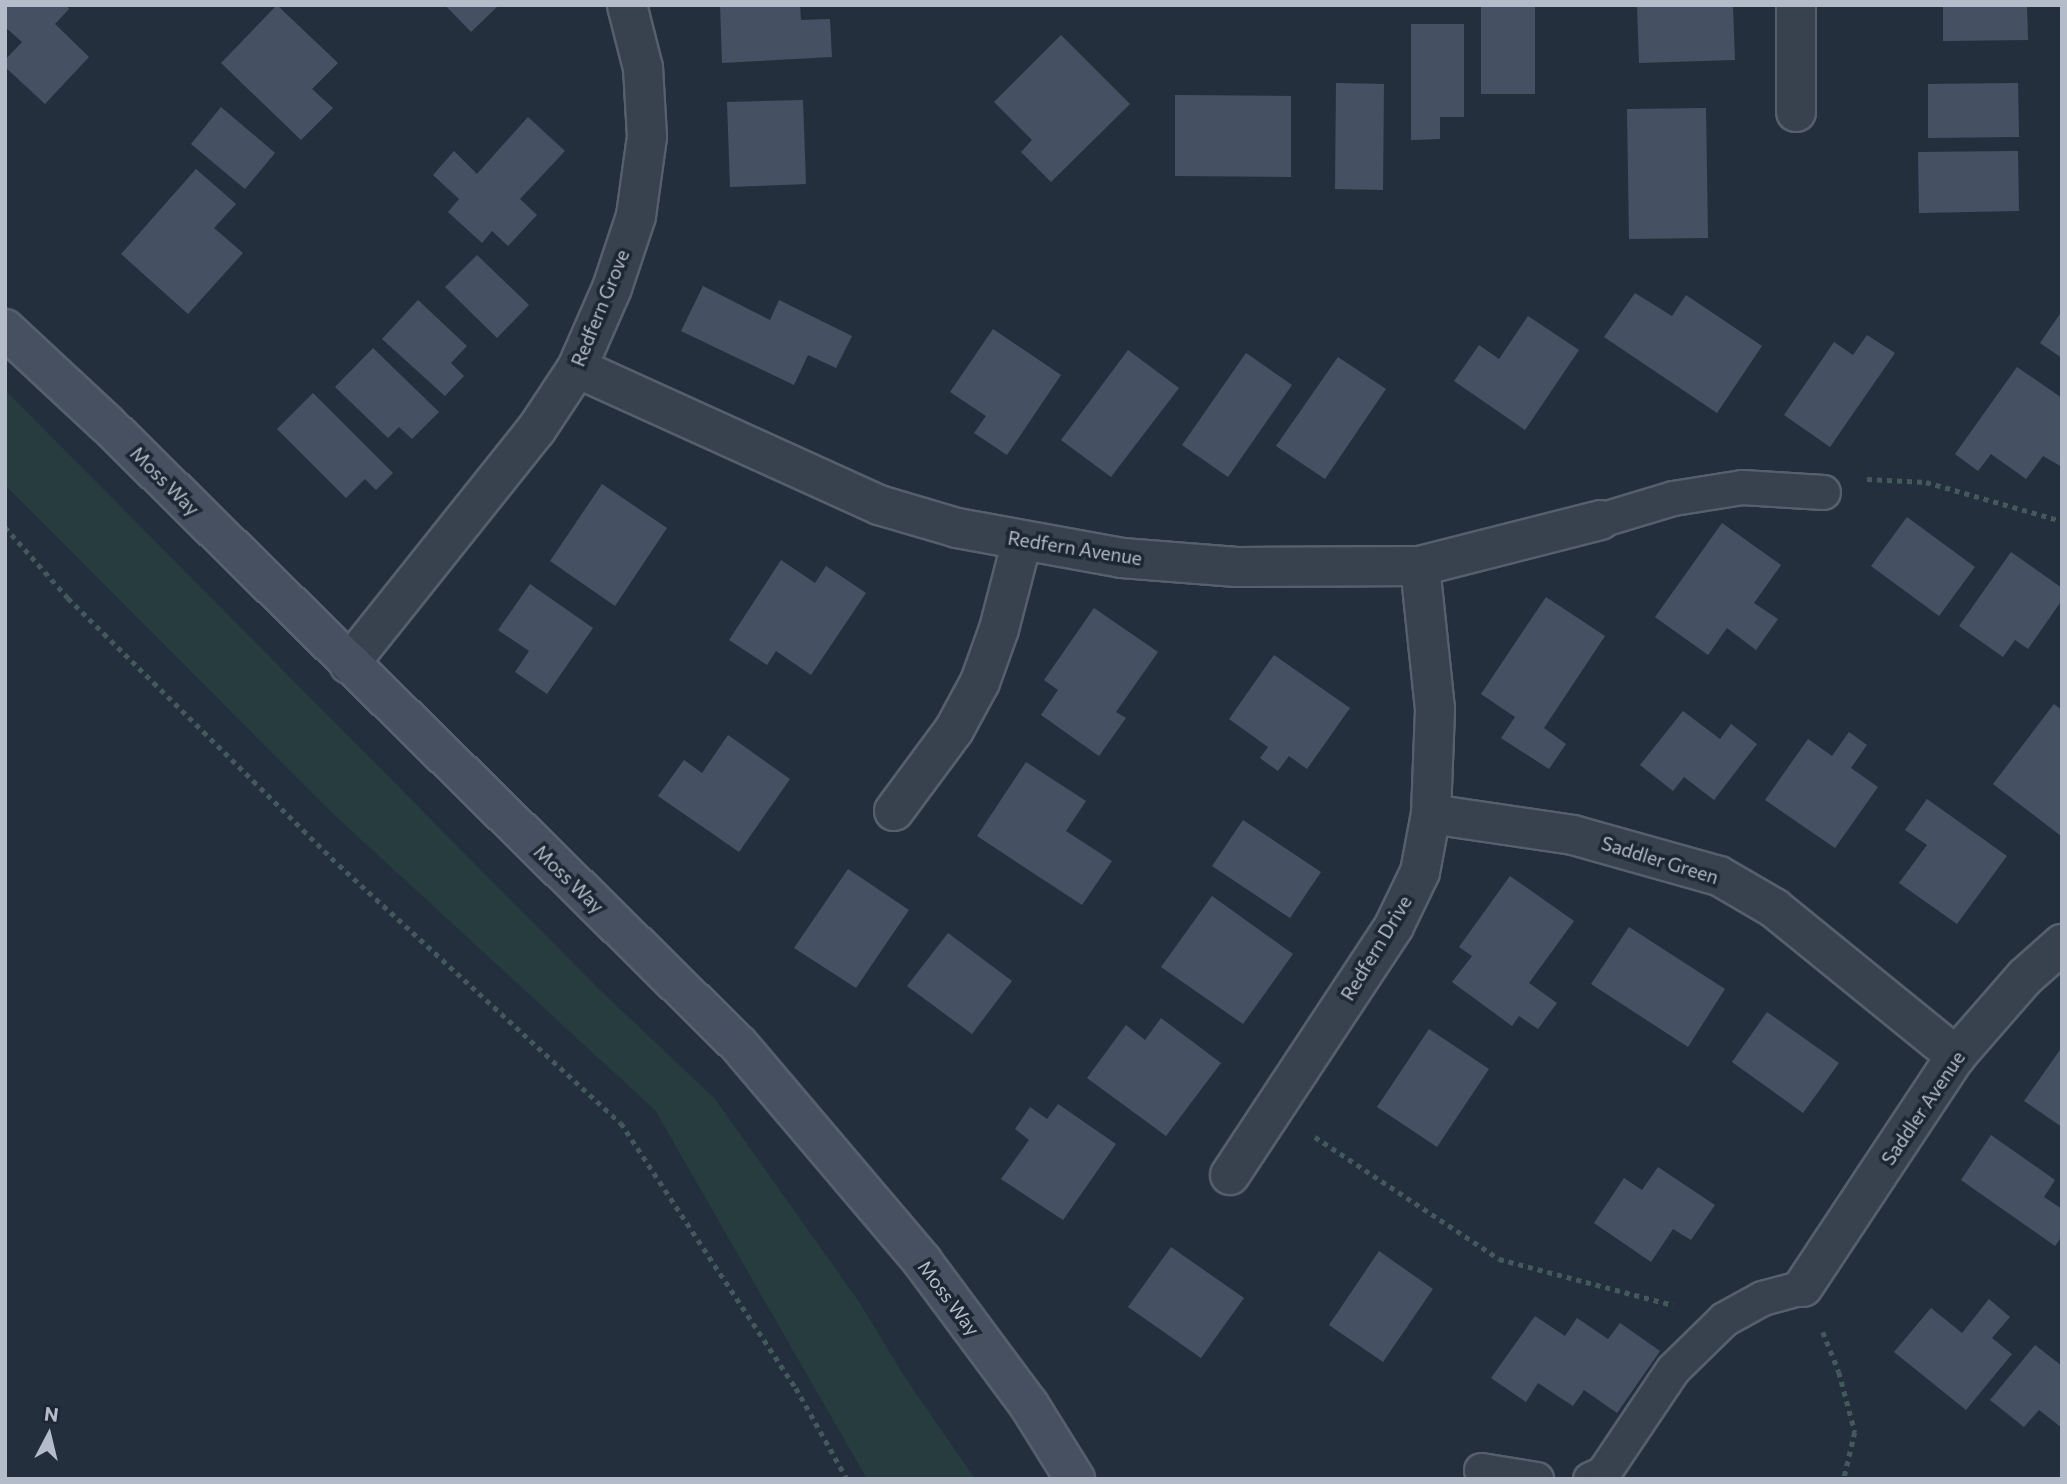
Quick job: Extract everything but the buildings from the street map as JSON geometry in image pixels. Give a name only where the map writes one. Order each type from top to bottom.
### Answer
[{"type":"street","name":"Redfern Grove","points":[[349,664],[536,430],[577,368],[636,216],[647,138],[643,68],[627,5]]},
{"type":"street","points":[[1796,5],[1796,112]]},
{"type":"street","name":"Moss Way","points":[[5,329],[739,1045],[922,1261],[1029,1405],[1075,1479]]},
{"type":"street","name":"Redfern Avenue","points":[[577,368],[880,505],[1022,541],[1122,558],[1237,567],[1420,566],[1600,520]]},
{"type":"street","points":[[894,811],[954,730],[980,682],[999,629],[1022,541]]},
{"type":"street","name":"Redfern Drive","points":[[1230,1175],[1394,926],[1420,872],[1431,814],[1435,709],[1420,566]]},
{"type":"street","name":"Saddler Green","points":[[1431,814],[1573,835],[1720,876],[1774,908],[1956,1056]]},
{"type":"street","name":"Saddler Avenue","points":[[1803,1287],[1956,1056],[2025,977],[2062,944]]},
{"type":"lane","points":[[1600,520],[1673,498],[1742,487],[1823,492]]},
{"type":"lane","points":[[1591,1479],[1603,1473],[1673,1368],[1724,1319],[1762,1297],[1803,1287]]},
{"type":"lane","points":[[1481,1470],[1536,1479]]},
{"type":"path","points":[[1823,492],[1866,479],[1926,482],[2062,521]]},
{"type":"path","points":[[5,527],[68,598],[339,865],[621,1123],[796,1388],[847,1479]]},
{"type":"path","points":[[1274,1109],[1499,1259],[1724,1319]]},
{"type":"path","points":[[1803,1287],[1839,1372],[1855,1432],[1844,1479]]},
{"type":"green space","points":[[5,390],[600,990],[715,1099],[859,1302],[904,1376],[975,1479],[867,1479],[655,1110],[329,810],[5,485]]}]
